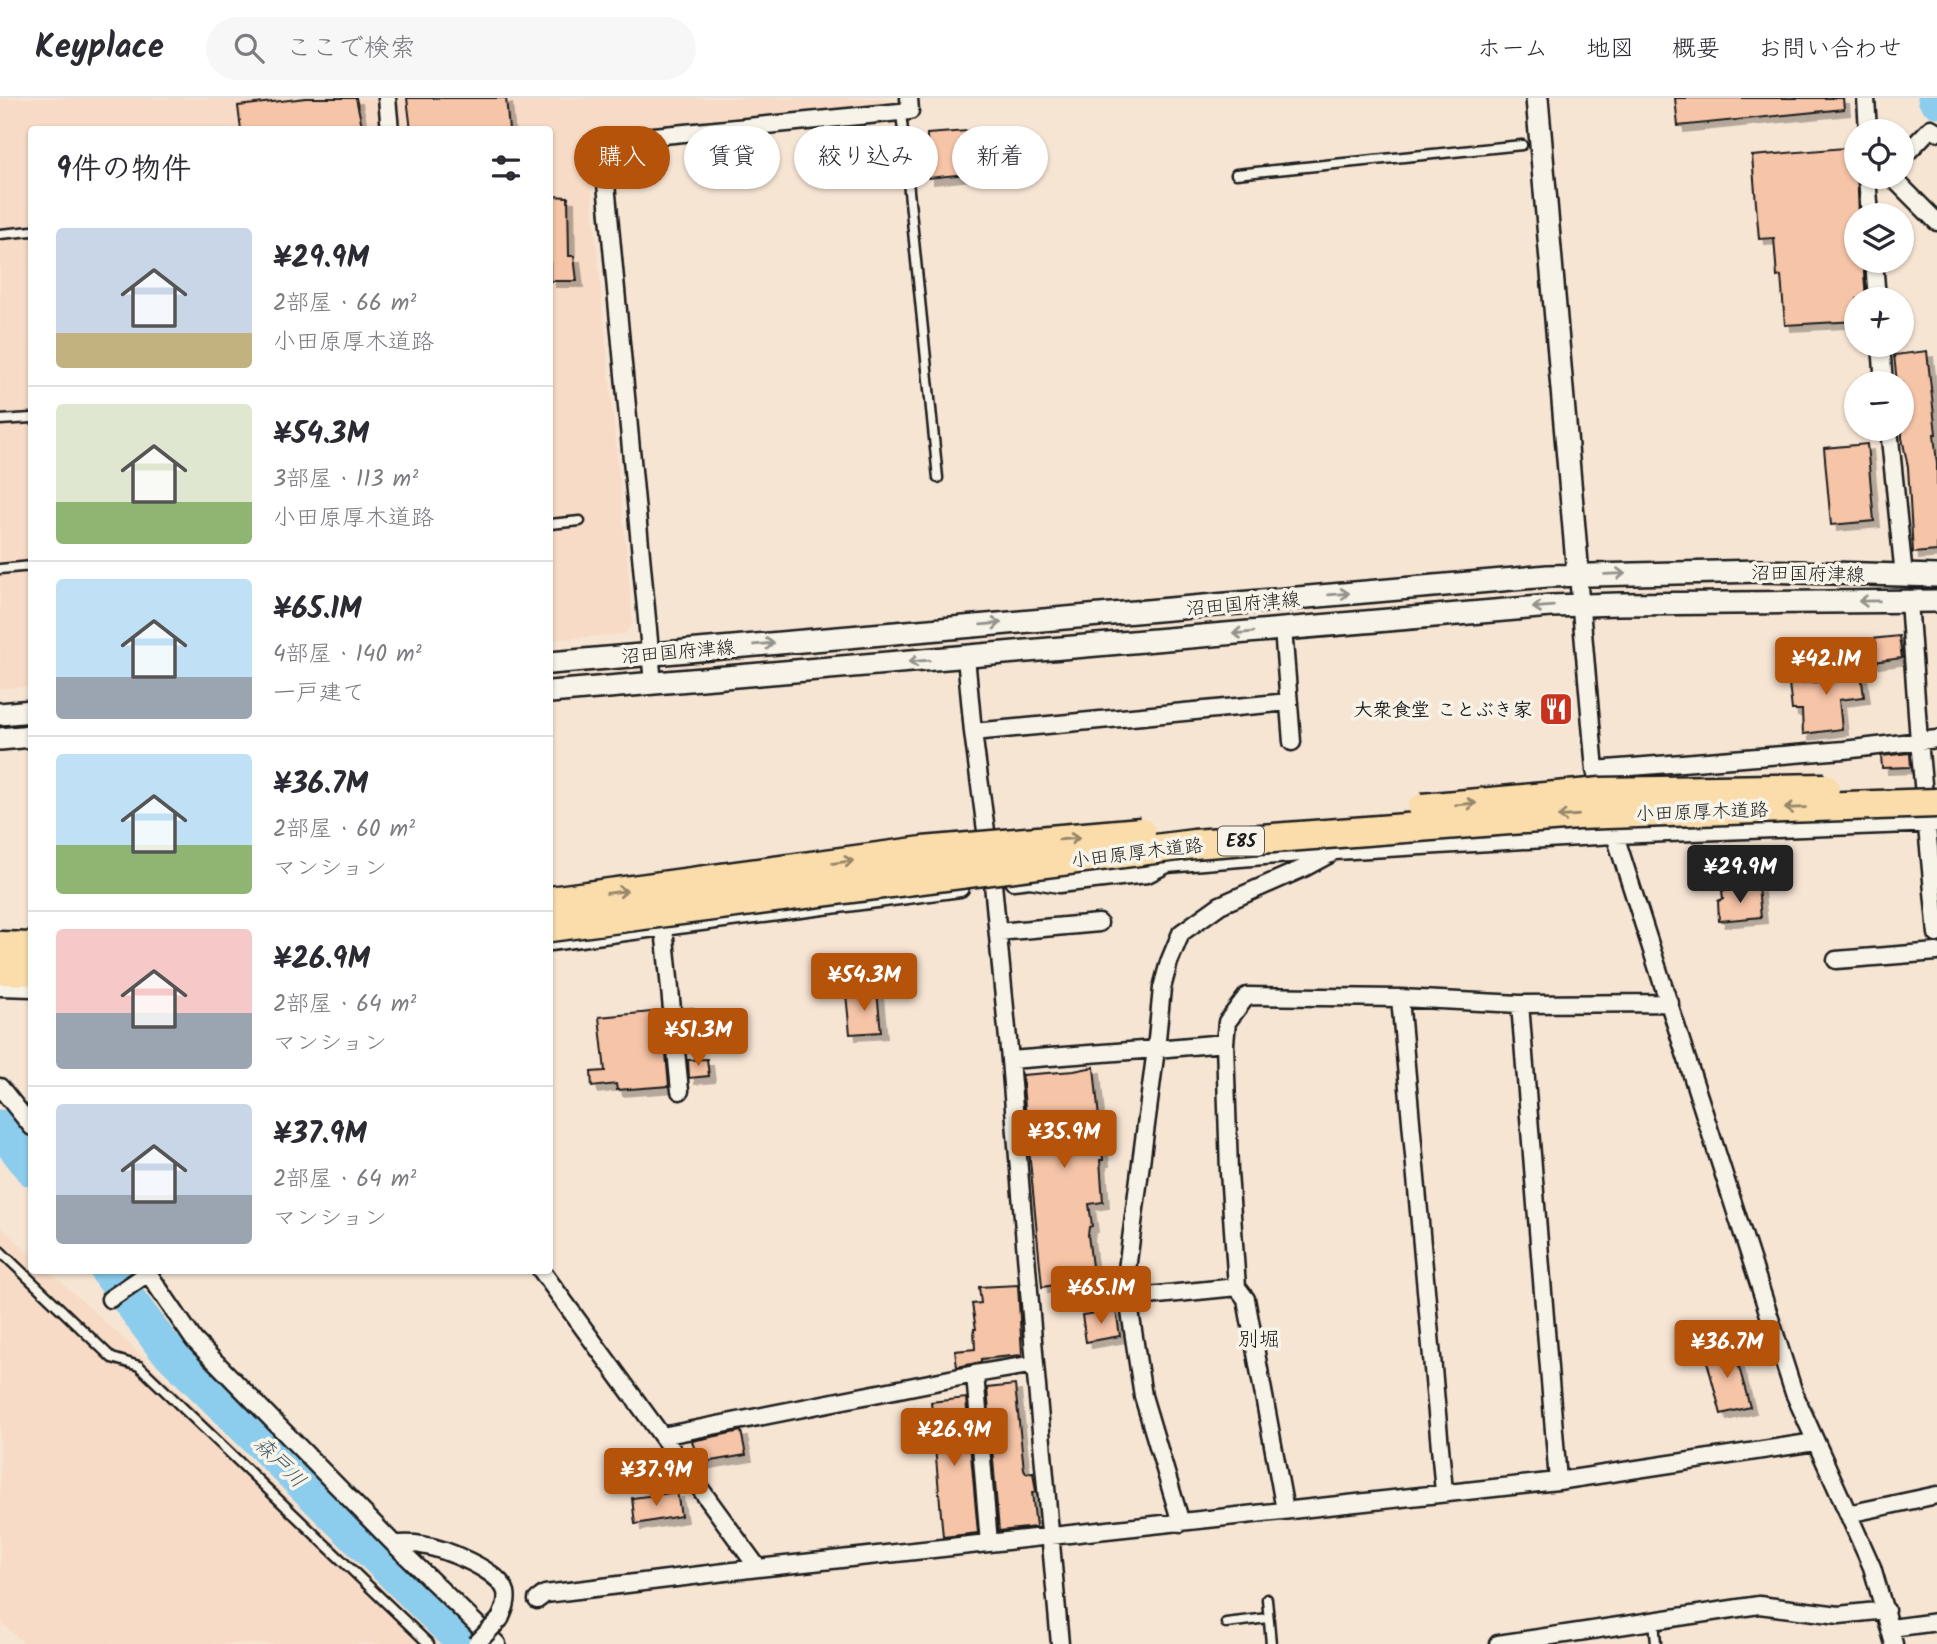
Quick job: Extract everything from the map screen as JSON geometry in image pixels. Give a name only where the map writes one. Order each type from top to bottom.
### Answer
[{"type":"highway","name":"小田原厚木道路","points":[[553,901],[923,851],[1588,793],[1937,786]]},
{"type":"highway","name":"小田原厚木道路","points":[[553,927],[1195,844],[1578,816],[1934,816]]},
{"type":"highway","points":[[0,946],[28,947]]},
{"type":"highway","points":[[0,970],[28,971]]},
{"type":"main road","points":[[1537,98],[1578,575]]},
{"type":"main road","name":"沼田国府津線","points":[[553,663],[1578,575],[1762,571],[1937,576]]},
{"type":"main road","name":"沼田国府津線","points":[[553,692],[1579,605],[1937,601]]},
{"type":"main road","points":[[0,714],[28,711]]},
{"type":"main road","points":[[0,739],[28,736]]},
{"type":"street","points":[[387,98],[390,126]]},
{"type":"street","points":[[1866,98],[1867,119]]},
{"type":"street","points":[[653,683],[602,141],[905,105]]},
{"type":"street","points":[[1914,146],[1931,128],[1937,132]]},
{"type":"street","points":[[1904,189],[1937,222]]},
{"type":"street","points":[[1890,441],[1904,576]]},
{"type":"street","points":[[1578,575],[1595,770],[1794,1393],[1872,1567],[1893,1636],[1937,1622]]},
{"type":"street","points":[[1909,601],[1919,741],[1934,816],[1937,934]]},
{"type":"street","points":[[1283,629],[1292,742]]},
{"type":"street","points":[[966,657],[998,932],[1060,1644]]},
{"type":"street","points":[[973,732],[1289,702]]},
{"type":"street","points":[[1595,770],[1844,750],[1937,739]]},
{"type":"street","points":[[553,942],[1030,878],[1059,884],[1147,874],[1167,864],[1934,816]]},
{"type":"street","points":[[1181,1523],[1143,1396],[1126,1277],[1162,988],[1181,933],[1220,905],[1304,868],[1333,852]]},
{"type":"street","points":[[998,932],[1099,923]]},
{"type":"street","points":[[664,928],[680,1091]]},
{"type":"street","points":[[1836,960],[1937,952]]},
{"type":"street","points":[[0,987],[28,988]]},
{"type":"street","points":[[1285,1510],[1246,1299],[1237,1287],[1229,1172],[1225,1043],[1227,1022],[1247,996],[1400,998],[1520,1004],[1670,1003]]},
{"type":"street","points":[[1400,998],[1444,1492]]},
{"type":"street","points":[[1520,1004],[1558,1481]]},
{"type":"street","points":[[1010,1060],[1225,1043]]},
{"type":"street","points":[[0,1087],[28,1122]]},
{"type":"street","points":[[110,1299],[144,1274]]},
{"type":"street","points":[[148,1274],[194,1340],[394,1544],[497,1644]]},
{"type":"street","points":[[544,1274],[758,1568]]},
{"type":"street","points":[[1128,1298],[1237,1287]]},
{"type":"street","points":[[662,1436],[1035,1364]]},
{"type":"street","points":[[975,1374],[989,1543]]},
{"type":"street","points":[[537,1600],[545,1594],[758,1568],[1558,1481],[1815,1442]]},
{"type":"street","points":[[1848,1514],[1937,1495]]},
{"type":"street","points":[[394,1544],[433,1547],[486,1570],[501,1583],[506,1593],[506,1606],[500,1619],[476,1644]]},
{"type":"street","points":[[1499,1644],[1553,1640],[1654,1620],[1759,1605],[1839,1615],[1886,1610]]},
{"type":"lane","points":[[905,105],[938,478]]},
{"type":"lane","points":[[1236,174],[1522,145]]},
{"type":"lane","points":[[0,234],[28,231]]},
{"type":"lane","points":[[0,421],[28,418]]},
{"type":"lane","points":[[553,524],[580,521]]},
{"type":"lane","points":[[0,569],[28,566]]},
{"type":"lane","points":[[0,1251],[113,1358],[139,1366],[429,1644]]},
{"type":"lane","points":[[1267,1599],[1270,1644]]},
{"type":"lane","points":[[1226,1623],[1268,1618]]},
{"type":"lane","points":[[1654,1620],[1656,1644]]},
{"type":"shaded area","points":[[0,98],[887,98],[880,107],[670,126],[574,126],[574,189],[591,189],[633,623],[625,634],[553,640],[553,126],[28,126],[28,686],[0,689]]},
{"type":"shaded area","points":[[0,1226],[28,1252],[28,1274],[52,1274],[124,1339],[441,1644],[25,1644],[0,1621]]},
{"type":"building","points":[[306,98],[356,98],[362,126],[240,126],[238,106]]},
{"type":"building","points":[[407,98],[506,98],[509,126],[410,126]]},
{"type":"building","points":[[1675,98],[1843,98],[1844,109],[1678,126]]},
{"type":"building","points":[[952,132],[952,176],[938,177],[938,133]]},
{"type":"building","points":[[1844,148],[1844,189],[1858,189],[1858,203],[1844,203],[1844,273],[1864,273],[1865,287],[1844,287],[1844,322],[1785,325],[1781,276],[1777,277],[1774,238],[1759,239],[1752,156]]},
{"type":"building","points":[[553,196],[568,197],[569,256],[574,256],[577,281],[553,281]]},
{"type":"building","points":[[1927,351],[1936,434],[1937,551],[1913,553],[1908,467],[1903,441],[1914,441],[1914,371],[1896,371],[1894,357],[1914,357],[1914,353]]},
{"type":"building","points":[[1867,444],[1874,521],[1831,525],[1824,448]]},
{"type":"building","points":[[1899,636],[1902,658],[1873,662],[1871,639]]},
{"type":"building","points":[[1860,666],[1864,697],[1839,700],[1842,729],[1803,734],[1802,710],[1792,710],[1789,683],[1817,682],[1816,669]]},
{"type":"building","points":[[1910,753],[1911,767],[1882,768],[1881,756]]},
{"type":"building","points":[[1758,887],[1761,917],[1719,921],[1718,901],[1723,899],[1722,891]]},
{"type":"building","points":[[877,992],[881,1032],[850,1034],[846,994]]},
{"type":"building","points":[[693,1008],[699,1027],[684,1028],[683,1009]]},
{"type":"building","points":[[662,1011],[669,1086],[617,1090],[616,1084],[592,1087],[591,1072],[605,1071],[599,1017]]},
{"type":"building","points":[[707,1059],[709,1076],[689,1078],[688,1060]]},
{"type":"building","points":[[1094,1067],[1103,1160],[1100,1160],[1103,1202],[1089,1204],[1092,1226],[1089,1227],[1088,1235],[1094,1282],[1042,1287],[1022,1075]]},
{"type":"building","points":[[1018,1285],[1022,1355],[981,1359],[981,1362],[957,1367],[955,1351],[975,1349],[976,1329],[972,1304],[981,1303],[979,1287]]},
{"type":"building","points":[[1116,1310],[1120,1336],[1086,1342],[1082,1315]]},
{"type":"building","points":[[1733,1345],[1750,1407],[1721,1414],[1705,1354]]},
{"type":"building","points":[[1015,1385],[1024,1469],[1026,1473],[1033,1472],[1036,1492],[1032,1492],[1036,1527],[999,1531],[987,1388]]},
{"type":"building","points":[[966,1398],[978,1533],[943,1537],[931,1402]]},
{"type":"building","points":[[741,1431],[746,1455],[699,1463],[692,1441]]},
{"type":"building","points":[[677,1492],[681,1516],[635,1524],[632,1498]]},
{"type":"waterway","name":"森戸川","points":[[0,1127],[28,1164]]},
{"type":"waterway","name":"森戸川","points":[[110,1274],[163,1346],[465,1644]]},
{"type":"place","name":"大衆食堂 ことぶき家","points":[[1556,709]]},
{"type":"district","name":"別堀","points":[[1259,1339]]}]
